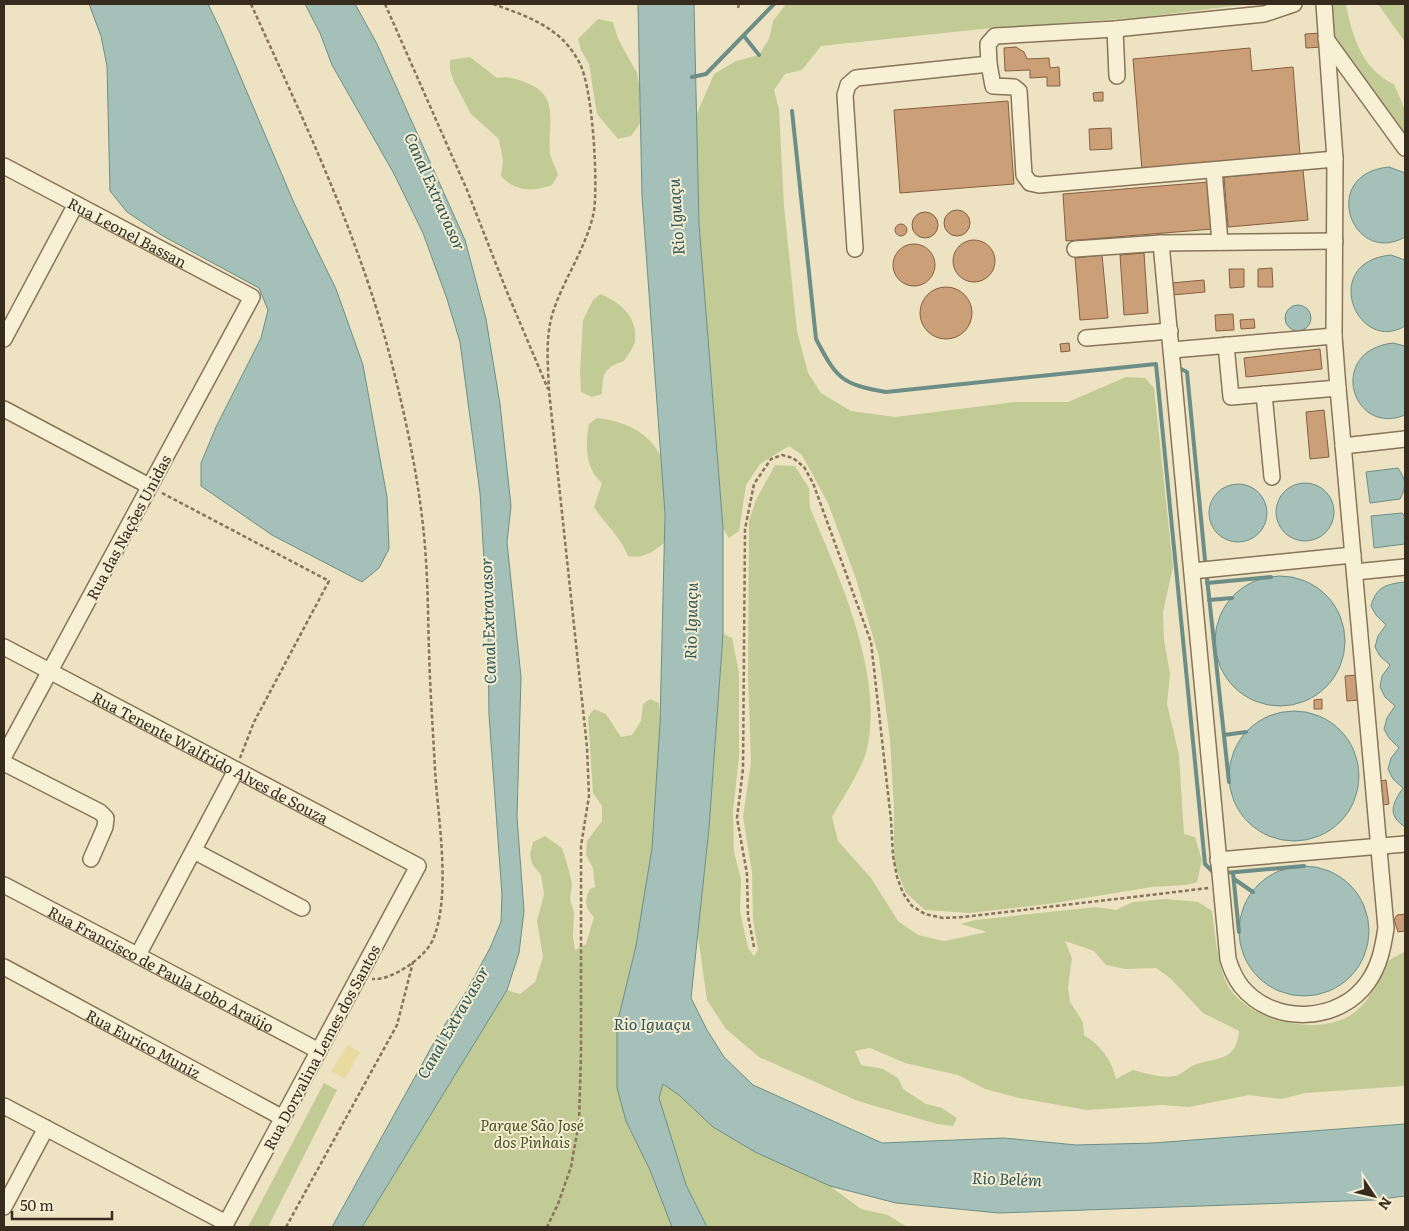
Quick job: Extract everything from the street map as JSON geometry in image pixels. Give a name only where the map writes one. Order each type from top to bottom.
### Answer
[{"type":"street","points":[[1294,4],[1264,14],[1115,28],[996,36],[988,44],[993,86],[1014,86],[1019,91],[1024,175],[1030,183],[1039,185],[1335,159]]},
{"type":"street","points":[[1161,242],[1228,959],[1233,973],[1242,987],[1254,998],[1270,1008],[1288,1014],[1307,1015],[1323,1013],[1355,996],[1367,983],[1377,967],[1386,928],[1334,336],[1335,159],[1324,4]]},
{"type":"street","points":[[1115,28],[1117,76]]},
{"type":"street","points":[[1326,39],[1405,148]]},
{"type":"street","points":[[855,249],[845,95],[848,85],[856,78],[989,64]]},
{"type":"street","name":"Rua Leonel Bassan","points":[[4,166],[252,297]]},
{"type":"street","points":[[1214,171],[1220,242]]},
{"type":"street","points":[[4,339],[76,204]]},
{"type":"street","points":[[1075,249],[1161,242],[1335,241]]},
{"type":"street","name":"Rua das Nações Unidas","points":[[4,756],[252,297]]},
{"type":"street","points":[[1086,338],[1170,331]]},
{"type":"street","points":[[1172,350],[1334,336]]},
{"type":"street","points":[[1226,345],[1231,397],[1338,388]]},
{"type":"street","points":[[1264,394],[1272,477]]},
{"type":"street","points":[[4,409],[149,486]]},
{"type":"street","points":[[1343,446],[1405,440]]},
{"type":"street","points":[[1192,570],[1353,556]]},
{"type":"street","points":[[1355,572],[1405,568]]},
{"type":"street","name":"Rua Tenente Walfrido Alves de Souza","points":[[4,647],[418,866]]},
{"type":"street","points":[[4,763],[100,812],[106,818],[106,827],[91,859]]},
{"type":"street","points":[[138,956],[236,770]]},
{"type":"street","points":[[1218,860],[1405,844]]},
{"type":"street","points":[[194,850],[302,908]]},
{"type":"street","name":"Rua Dorvalina Lemes dos Santos","points":[[225,1225],[418,866]]},
{"type":"street","name":"Rua Francisco de Paula Lobo Araújo","points":[[4,885],[319,1051]]},
{"type":"street","name":"Rua Eurico Muniz","points":[[4,967],[283,1118]]},
{"type":"street","points":[[4,1106],[225,1225]]},
{"type":"street","points":[[4,1207],[46,1128]]},
{"type":"path","points":[[251,4],[340,208],[362,267],[387,345],[417,483],[426,560],[429,653],[443,895],[432,943],[427,951],[413,962],[377,980],[358,977]]},
{"type":"path","points":[[385,4],[468,190],[507,292],[549,391]]},
{"type":"path","points":[[493,4],[539,22],[564,40],[581,65],[590,104],[595,163],[594,211],[578,257],[553,313],[548,342],[549,391],[587,748],[589,796],[581,846],[579,1122],[571,1168],[558,1204],[547,1227]]},
{"type":"path","points":[[738,8],[739,4]]},
{"type":"path","points":[[754,947],[748,916],[747,874],[738,818],[743,768],[746,529],[754,484],[771,460],[782,455],[793,458],[804,467],[814,483],[871,642],[891,820],[893,856],[903,893],[912,906],[925,914],[943,918],[963,918],[1221,887]]},
{"type":"path","points":[[149,486],[329,581],[254,722],[236,770]]},
{"type":"path","points":[[286,1227],[397,1025],[413,962]]},
{"type":"green space","points":[[786,4],[1250,4],[1144,17],[982,29],[821,46],[802,70],[785,74],[774,90],[779,109],[784,206],[797,331],[808,373],[821,393],[851,411],[895,417],[1015,402],[1068,402],[1126,377],[1145,378],[1154,388],[1173,567],[1163,612],[1164,640],[1170,674],[1167,704],[1179,755],[1184,834],[1195,837],[1202,860],[1197,882],[1186,885],[1152,887],[1048,904],[970,913],[925,910],[906,893],[894,863],[894,809],[890,740],[879,657],[856,579],[828,503],[802,455],[789,446],[760,464],[746,485],[739,531],[729,538],[723,528],[699,224],[696,116],[714,74],[736,61],[759,55],[769,39],[773,21]]},
{"type":"green space","points":[[1329,4],[1346,4],[1351,27],[1360,50],[1374,70],[1394,84],[1405,110],[1405,136],[1385,106],[1352,71],[1335,38]]},
{"type":"green space","points":[[1378,4],[1405,4],[1405,42]]},
{"type":"green space","points":[[598,19],[613,22],[618,39],[637,73],[640,89],[641,122],[631,136],[618,139],[597,114],[589,64],[581,50],[578,39]]},
{"type":"green space","points":[[470,57],[497,78],[516,79],[538,89],[545,95],[550,112],[550,153],[558,175],[552,185],[538,189],[518,188],[501,176],[503,161],[499,139],[471,114],[454,82],[450,70],[450,60]]},
{"type":"green space","points":[[600,294],[621,306],[631,318],[634,325],[635,341],[624,361],[612,366],[605,373],[602,394],[592,397],[581,392],[580,371],[583,320],[593,300]]},
{"type":"green space","points":[[597,418],[624,424],[640,433],[654,445],[661,459],[664,543],[643,556],[628,556],[621,542],[594,507],[602,483],[596,477],[589,463],[587,440],[589,424]]},
{"type":"green space","points":[[775,465],[795,466],[809,488],[810,508],[834,564],[856,626],[869,689],[871,720],[865,756],[857,774],[832,817],[838,841],[871,878],[898,921],[918,935],[944,941],[987,932],[961,924],[975,920],[1096,907],[1116,910],[1133,902],[1166,899],[1198,902],[1212,911],[1221,965],[1224,976],[1233,993],[1258,1012],[1274,1019],[1309,1025],[1326,1024],[1342,1020],[1355,1012],[1370,994],[1386,964],[1405,951],[1405,1086],[1306,1093],[1281,1099],[1249,1095],[1189,1107],[1163,1105],[1087,1110],[1019,1098],[985,1089],[958,1075],[905,1063],[870,1048],[855,1051],[861,1065],[883,1069],[898,1078],[903,1089],[926,1104],[942,1108],[957,1118],[953,1126],[937,1124],[858,1101],[759,1057],[726,1029],[707,1000],[698,936],[709,828],[723,634],[732,638],[739,672],[739,757],[733,811],[734,852],[741,879],[740,911],[748,948],[754,956],[758,950],[753,920],[752,872],[743,817],[751,762],[748,675],[749,521],[756,500]],"holes":[[[1065,941],[1094,951],[1106,965],[1125,969],[1156,968],[1170,978],[1203,1013],[1239,1031],[1234,1049],[1223,1057],[1192,1066],[1175,1076],[1160,1076],[1133,1070],[1116,1079],[1112,1066],[1105,1054],[1084,1035],[1083,1022],[1070,1002],[1068,988],[1072,958]]]},
{"type":"green space","name":"Parque São José dos Pinhais","points":[[650,699],[659,703],[660,724],[652,848],[636,946],[617,1024],[617,1088],[626,1121],[650,1170],[672,1227],[362,1227],[507,990],[520,994],[535,982],[543,957],[537,921],[544,894],[541,875],[532,864],[530,854],[533,842],[545,836],[562,848],[568,867],[572,884],[570,900],[574,912],[573,937],[575,950],[586,944],[594,917],[587,907],[586,900],[590,889],[595,887],[593,868],[586,855],[587,841],[602,821],[602,806],[593,793],[588,717],[594,709],[606,714],[621,737],[632,735],[641,721],[643,704]]},
{"type":"green space","points":[[324,1083],[337,1090],[268,1227],[248,1227]]},
{"type":"green space","points":[[663,1084],[679,1095],[713,1127],[755,1152],[830,1186],[861,1209],[888,1215],[907,1227],[707,1227],[686,1185],[659,1098]]},
{"type":"sand","points":[[348,1045],[360,1052],[345,1079],[331,1071]]},
{"type":"water","points":[[89,4],[208,4],[221,31],[294,203],[336,289],[363,365],[387,497],[389,549],[379,568],[362,582],[272,535],[201,486],[201,463],[216,427],[261,338],[268,310],[259,288],[163,236],[127,212],[110,191],[107,66],[101,36]]},
{"type":"water","name":"Canal Extravasor","points":[[305,4],[355,4],[377,44],[465,240],[486,319],[500,404],[511,506],[507,542],[521,677],[517,817],[524,911],[519,953],[507,990],[362,1227],[332,1227],[437,1037],[466,992],[490,948],[501,922],[502,895],[489,715],[488,626],[480,493],[460,342],[447,299],[423,233],[393,172],[332,65],[320,33]]},
{"type":"water","points":[[638,4],[694,4],[699,224],[723,528],[723,634],[709,828],[691,998],[707,1030],[724,1057],[753,1085],[882,1143],[1004,1138],[1076,1145],[1153,1143],[1405,1124],[1405,1196],[1374,1200],[999,1213],[896,1203],[830,1186],[755,1152],[713,1127],[679,1095],[663,1084],[659,1098],[686,1185],[707,1227],[672,1227],[650,1170],[626,1121],[617,1088],[617,1024],[636,946],[652,848],[660,724],[665,514],[642,196]]},
{"type":"water","points":[[1389,167],[1405,173],[1405,237],[1386,243],[1370,240],[1358,230],[1350,216],[1349,200],[1354,185],[1367,173]]},
{"type":"water","points":[[1391,255],[1405,260],[1405,326],[1388,332],[1372,328],[1360,318],[1353,304],[1351,288],[1356,273],[1369,261]]},
{"type":"water","points":[[1298,305],[1307,309],[1311,318],[1307,327],[1298,331],[1289,327],[1285,318],[1289,309]]},
{"type":"water","points":[[1393,343],[1405,346],[1405,415],[1387,419],[1371,414],[1360,404],[1354,390],[1353,375],[1359,361],[1372,349]]},
{"type":"water","points":[[1398,468],[1405,483],[1400,499],[1370,503],[1366,472]]},
{"type":"water","points":[[1305,483],[1321,488],[1329,496],[1334,512],[1329,528],[1321,536],[1305,541],[1289,536],[1281,528],[1276,512],[1281,496],[1289,488]]},
{"type":"water","points":[[1238,484],[1254,489],[1262,497],[1267,513],[1262,529],[1254,537],[1238,542],[1222,537],[1214,529],[1209,513],[1214,497],[1222,489]]},
{"type":"water","points":[[1402,513],[1405,517],[1405,544],[1374,548],[1371,516]]},
{"type":"water","points":[[1280,576],[1293,577],[1305,581],[1326,595],[1340,616],[1344,628],[1344,654],[1340,666],[1326,687],[1305,701],[1293,705],[1280,706],[1267,705],[1255,701],[1234,687],[1220,666],[1216,654],[1215,641],[1216,628],[1220,616],[1234,595],[1255,581],[1267,577]]},
{"type":"water","points":[[1405,582],[1405,827],[1399,823],[1393,809],[1396,799],[1403,788],[1393,779],[1388,769],[1391,758],[1399,748],[1389,738],[1384,729],[1387,718],[1395,706],[1385,697],[1380,687],[1382,676],[1390,665],[1380,656],[1375,647],[1378,636],[1386,625],[1376,615],[1371,606],[1379,591],[1387,585]]},
{"type":"water","points":[[1294,711],[1307,712],[1319,716],[1340,730],[1354,751],[1358,763],[1358,789],[1354,801],[1340,822],[1319,836],[1307,840],[1294,841],[1281,840],[1269,836],[1248,822],[1234,801],[1230,789],[1229,776],[1230,763],[1234,751],[1248,730],[1269,716],[1281,712]]},
{"type":"water","points":[[1304,866],[1317,867],[1329,871],[1350,885],[1364,906],[1368,918],[1368,944],[1364,956],[1350,977],[1329,991],[1317,995],[1304,996],[1291,995],[1279,991],[1258,977],[1244,956],[1240,944],[1239,931],[1240,918],[1244,906],[1258,885],[1279,871],[1291,867]]},
{"type":"building","points":[[1321,33],[1322,47],[1306,48],[1305,34]]},
{"type":"building","points":[[1016,47],[1024,52],[1027,59],[1049,58],[1050,68],[1059,67],[1060,86],[1047,86],[1047,77],[1030,78],[1030,70],[1005,71],[1004,48]]},
{"type":"building","points":[[1250,48],[1252,71],[1293,67],[1300,155],[1142,170],[1133,59]]},
{"type":"building","points":[[1103,92],[1103,101],[1094,101],[1093,93]]},
{"type":"building","points":[[1008,101],[1014,184],[900,193],[894,110]]},
{"type":"building","points":[[1111,128],[1112,149],[1090,150],[1089,129]]},
{"type":"building","points":[[1303,170],[1308,220],[1228,227],[1224,177]]},
{"type":"building","points":[[1209,182],[1213,229],[1066,241],[1063,194]]},
{"type":"building","points":[[957,210],[966,214],[970,223],[966,232],[957,236],[948,232],[944,223],[948,214]]},
{"type":"building","points":[[925,212],[934,216],[938,225],[934,234],[925,238],[916,234],[912,225],[916,216]]},
{"type":"building","points":[[899,224],[903,224],[907,230],[903,236],[899,236],[895,232],[895,228]]},
{"type":"building","points":[[978,240],[986,243],[992,249],[995,261],[992,273],[986,279],[970,282],[962,279],[956,273],[953,257],[956,249],[962,243]]},
{"type":"building","points":[[918,244],[926,247],[932,253],[935,265],[932,277],[926,283],[910,286],[902,283],[896,277],[893,261],[896,253],[902,247]]},
{"type":"building","points":[[1144,253],[1148,313],[1124,315],[1120,255]]},
{"type":"building","points":[[1102,255],[1108,318],[1080,320],[1075,258]]},
{"type":"building","points":[[1272,268],[1273,287],[1258,287],[1258,269]]},
{"type":"building","points":[[1229,269],[1244,269],[1244,287],[1230,288]]},
{"type":"building","points":[[1204,280],[1205,292],[1172,295],[1171,283]]},
{"type":"building","points":[[946,287],[956,289],[964,295],[970,303],[972,313],[970,323],[964,331],[956,337],[946,339],[936,337],[928,331],[922,323],[920,313],[922,303],[928,295],[936,289]]},
{"type":"building","points":[[1233,314],[1234,330],[1216,331],[1215,315]]},
{"type":"building","points":[[1254,319],[1255,328],[1241,329],[1240,320]]},
{"type":"building","points":[[1069,343],[1070,351],[1061,352],[1060,344]]},
{"type":"building","points":[[1320,349],[1322,369],[1246,377],[1244,358]]},
{"type":"building","points":[[1324,410],[1329,457],[1310,459],[1306,412]]},
{"type":"building","points":[[1357,675],[1359,700],[1347,701],[1345,676]]},
{"type":"building","points":[[1322,699],[1322,709],[1314,709],[1314,700]]},
{"type":"building","points":[[1386,780],[1389,804],[1383,805],[1381,781]]},
{"type":"building","points":[[1405,914],[1405,931],[1398,932],[1394,920],[1397,915]]},
{"type":"waterway","points":[[692,77],[706,74],[774,4]]},
{"type":"waterway","points":[[744,36],[759,55]]},
{"type":"waterway","points":[[792,111],[816,339],[829,363],[842,377],[859,386],[886,392],[1156,364],[1205,864],[1213,872]]},
{"type":"waterway","points":[[1179,368],[1187,372],[1205,560]]},
{"type":"waterway","points":[[1207,583],[1271,577]]},
{"type":"waterway","points":[[1207,578],[1229,782]]},
{"type":"waterway","points":[[1209,600],[1232,598]]},
{"type":"waterway","points":[[1224,735],[1246,732]]},
{"type":"waterway","points":[[1225,873],[1304,866]]},
{"type":"waterway","points":[[1233,873],[1239,932]]},
{"type":"waterway","points":[[1234,879],[1253,892]]},
{"type":"water label","name":"Rio Iguaçu","points":[[675,217]]},
{"type":"water label","name":"Rio Iguaçu","points":[[690,621]]},
{"type":"water label","name":"Rio Iguaçu","points":[[652,1023]]},
{"type":"water label","name":"Rio Belém","points":[[1007,1178]]}]
